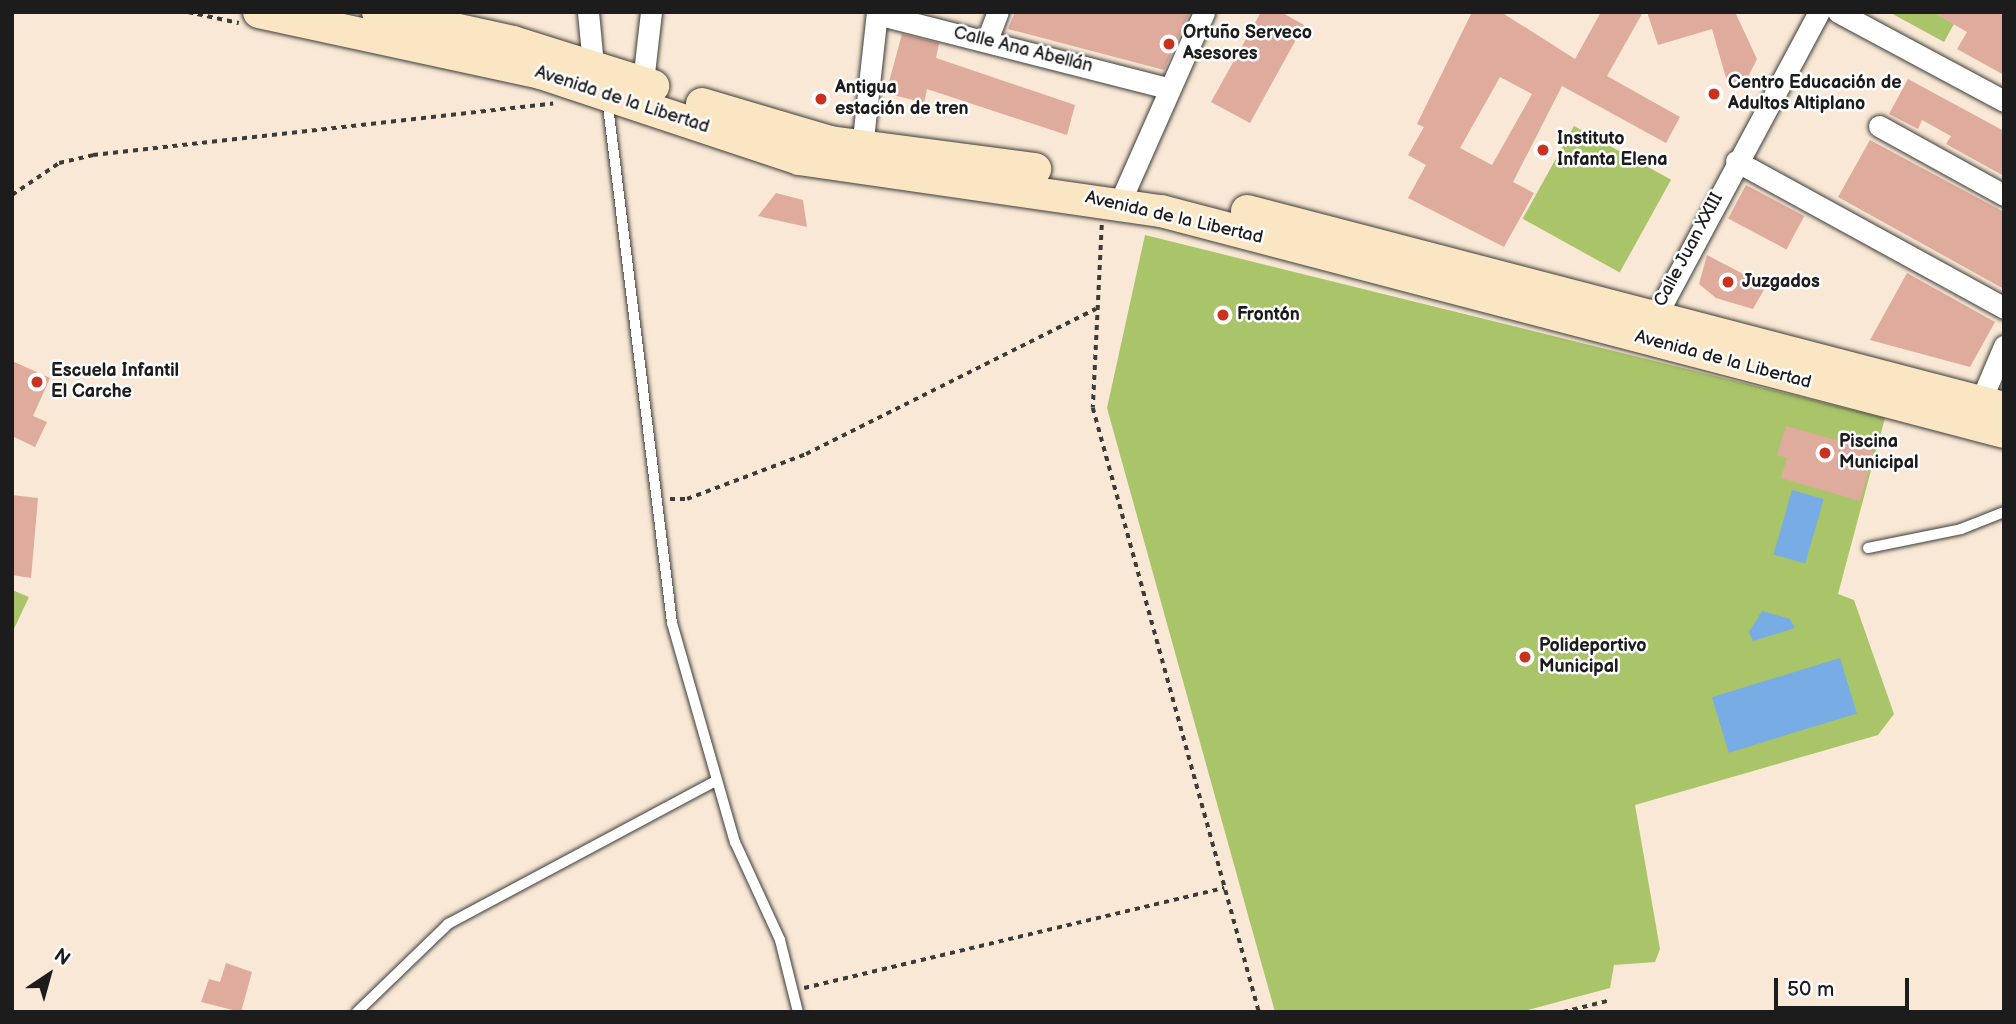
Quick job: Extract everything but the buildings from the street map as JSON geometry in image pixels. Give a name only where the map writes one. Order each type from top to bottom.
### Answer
[{"type":"main road","name":"Avenida de la Libertad","points":[[259,12],[464,53],[607,93],[799,159],[1122,191]]},
{"type":"main road","points":[[378,12],[593,65],[771,127],[862,148],[1122,191],[1650,329],[1985,411],[2004,432]]},
{"type":"street","points":[[588,12],[593,65]]},
{"type":"street","points":[[643,82],[651,12]]},
{"type":"street","points":[[987,40],[998,12]]},
{"type":"street","points":[[1122,191],[1204,12]]},
{"type":"street","name":"Calle Juan XXIII","points":[[1650,329],[1736,161],[1819,12]]},
{"type":"street","points":[[1838,12],[2004,101]]},
{"type":"street","points":[[862,148],[877,13]]},
{"type":"street","name":"Calle Ana Abellán","points":[[877,13],[1168,88]]},
{"type":"street","points":[[1879,126],[2004,195]]},
{"type":"street","points":[[1736,161],[2004,307]]},
{"type":"street","points":[[1985,411],[2004,346]]},
{"type":"lane","points":[[607,93],[653,490],[672,624],[716,781],[780,940],[790,991],[798,1012]]},
{"type":"lane","points":[[1868,548],[1961,529],[2004,512]]},
{"type":"lane","points":[[357,1012],[448,924],[716,781]]},
{"type":"path","points":[[12,195],[59,163],[93,155],[560,102]]},
{"type":"path","points":[[1122,191],[1098,229],[1093,408],[1259,1012]]},
{"type":"path","points":[[653,490],[687,499],[806,454],[1096,309]]},
{"type":"path","points":[[790,991],[1224,888]]},
{"type":"path","points":[[1563,1012],[1611,1000]]},
{"type":"green space","points":[[1889,12],[1933,12],[1954,24],[1944,42]]},
{"type":"green space","points":[[1574,126],[1671,180],[1620,273],[1523,219]]},
{"type":"green space","name":"Polideportivo Municipal","points":[[1145,235],[1885,418],[1838,594],[1854,600],[1894,714],[1878,735],[1635,805],[1660,949],[1655,962],[1614,965],[1610,988],[1520,1012],[1275,1012],[1107,408]]},
{"type":"green space","points":[[12,590],[29,597],[12,633]]},
{"type":"water","points":[[1792,490],[1824,499],[1805,564],[1774,554]]},
{"type":"water","points":[[1762,611],[1790,619],[1795,628],[1753,641],[1749,632]]},
{"type":"water","points":[[1840,658],[1857,713],[1729,753],[1712,697]]},
{"type":"place","name":"Ortuño Serveco Asesores","points":[[1169,44]]},
{"type":"place","name":"Centro Educación de Adultos Altiplano","points":[[1714,94]]},
{"type":"place","name":"Antigua estación de tren","points":[[821,99]]},
{"type":"place","name":"Instituto Infanta Elena","points":[[1543,150]]},
{"type":"place","name":"Juzgados","points":[[1728,282]]},
{"type":"place","name":"Frontón","points":[[1223,315]]},
{"type":"place","name":"Escuela Infantil El Carche","points":[[37,382]]},
{"type":"place","name":"Piscina Municipal","points":[[1825,453]]},
{"type":"place","name":"Polideportivo Municipal","points":[[1525,657]]}]
